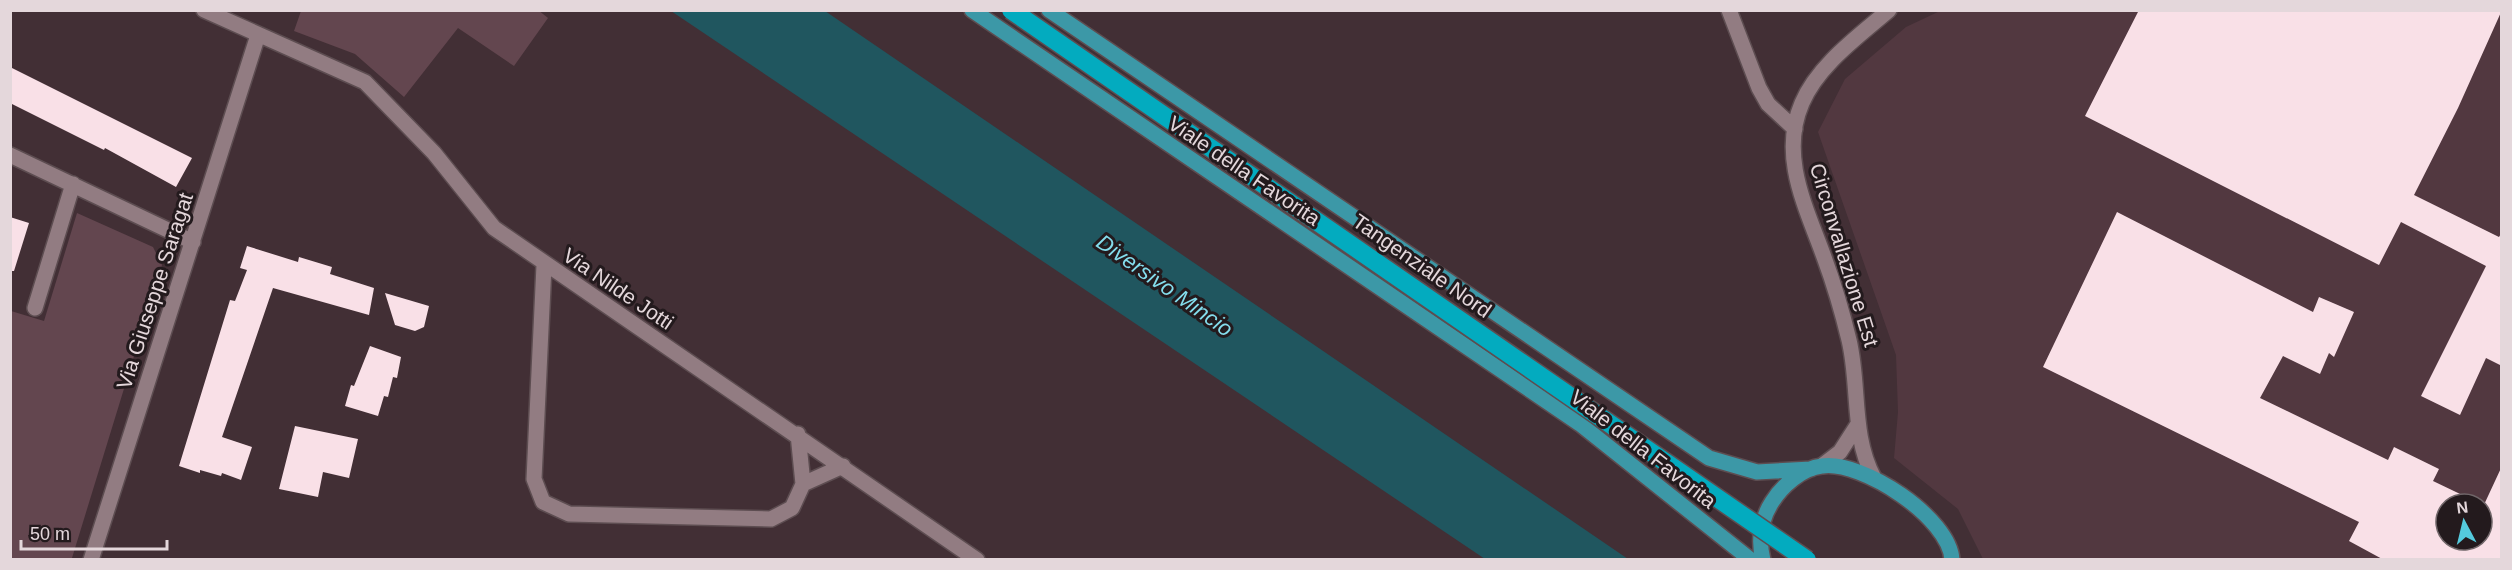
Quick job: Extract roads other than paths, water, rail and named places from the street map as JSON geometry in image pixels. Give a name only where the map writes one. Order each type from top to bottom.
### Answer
[{"type":"highway","name":"Tangenziale Nord","points":[[1011,10],[1807,560]]},
{"type":"main road","name":"Viale della Favorita","points":[[972,10],[1580,424],[1751,560]]},
{"type":"main road","name":"Viale della Favorita","points":[[1048,10],[1709,458],[1757,472],[1817,467],[1846,468],[1874,478],[1926,516],[1941,534],[1953,558]]},
{"type":"main road","points":[[1763,560],[1761,539],[1768,508],[1785,487],[1817,467]]},
{"type":"street","name":"Via Nilde Jotti","points":[[204,10],[365,82],[434,153],[494,228],[544,265],[798,434],[977,560]]},
{"type":"street","points":[[1729,10],[1759,88],[1768,104],[1795,129]]},
{"type":"street","name":"Circonvallazione Est","points":[[1874,478],[1862,454],[1854,362],[1839,301],[1796,184],[1795,129],[1801,104],[1815,82],[1850,45],[1889,10]]},
{"type":"street","name":"Via Giuseppe Saragat","points":[[91,560],[258,35]]},
{"type":"street","points":[[10,155],[193,242]]},
{"type":"street","points":[[35,308],[73,184]]},
{"type":"street","points":[[544,265],[534,478],[543,502],[569,514],[771,519],[792,508],[803,484],[798,434]]},
{"type":"street","points":[[1817,467],[1840,452],[1858,423]]},
{"type":"street","points":[[803,484],[843,466]]},
{"type":"water","name":"Diversivo Mincio","points":[[671,11],[825,11],[1628,559],[1485,559]]}]
